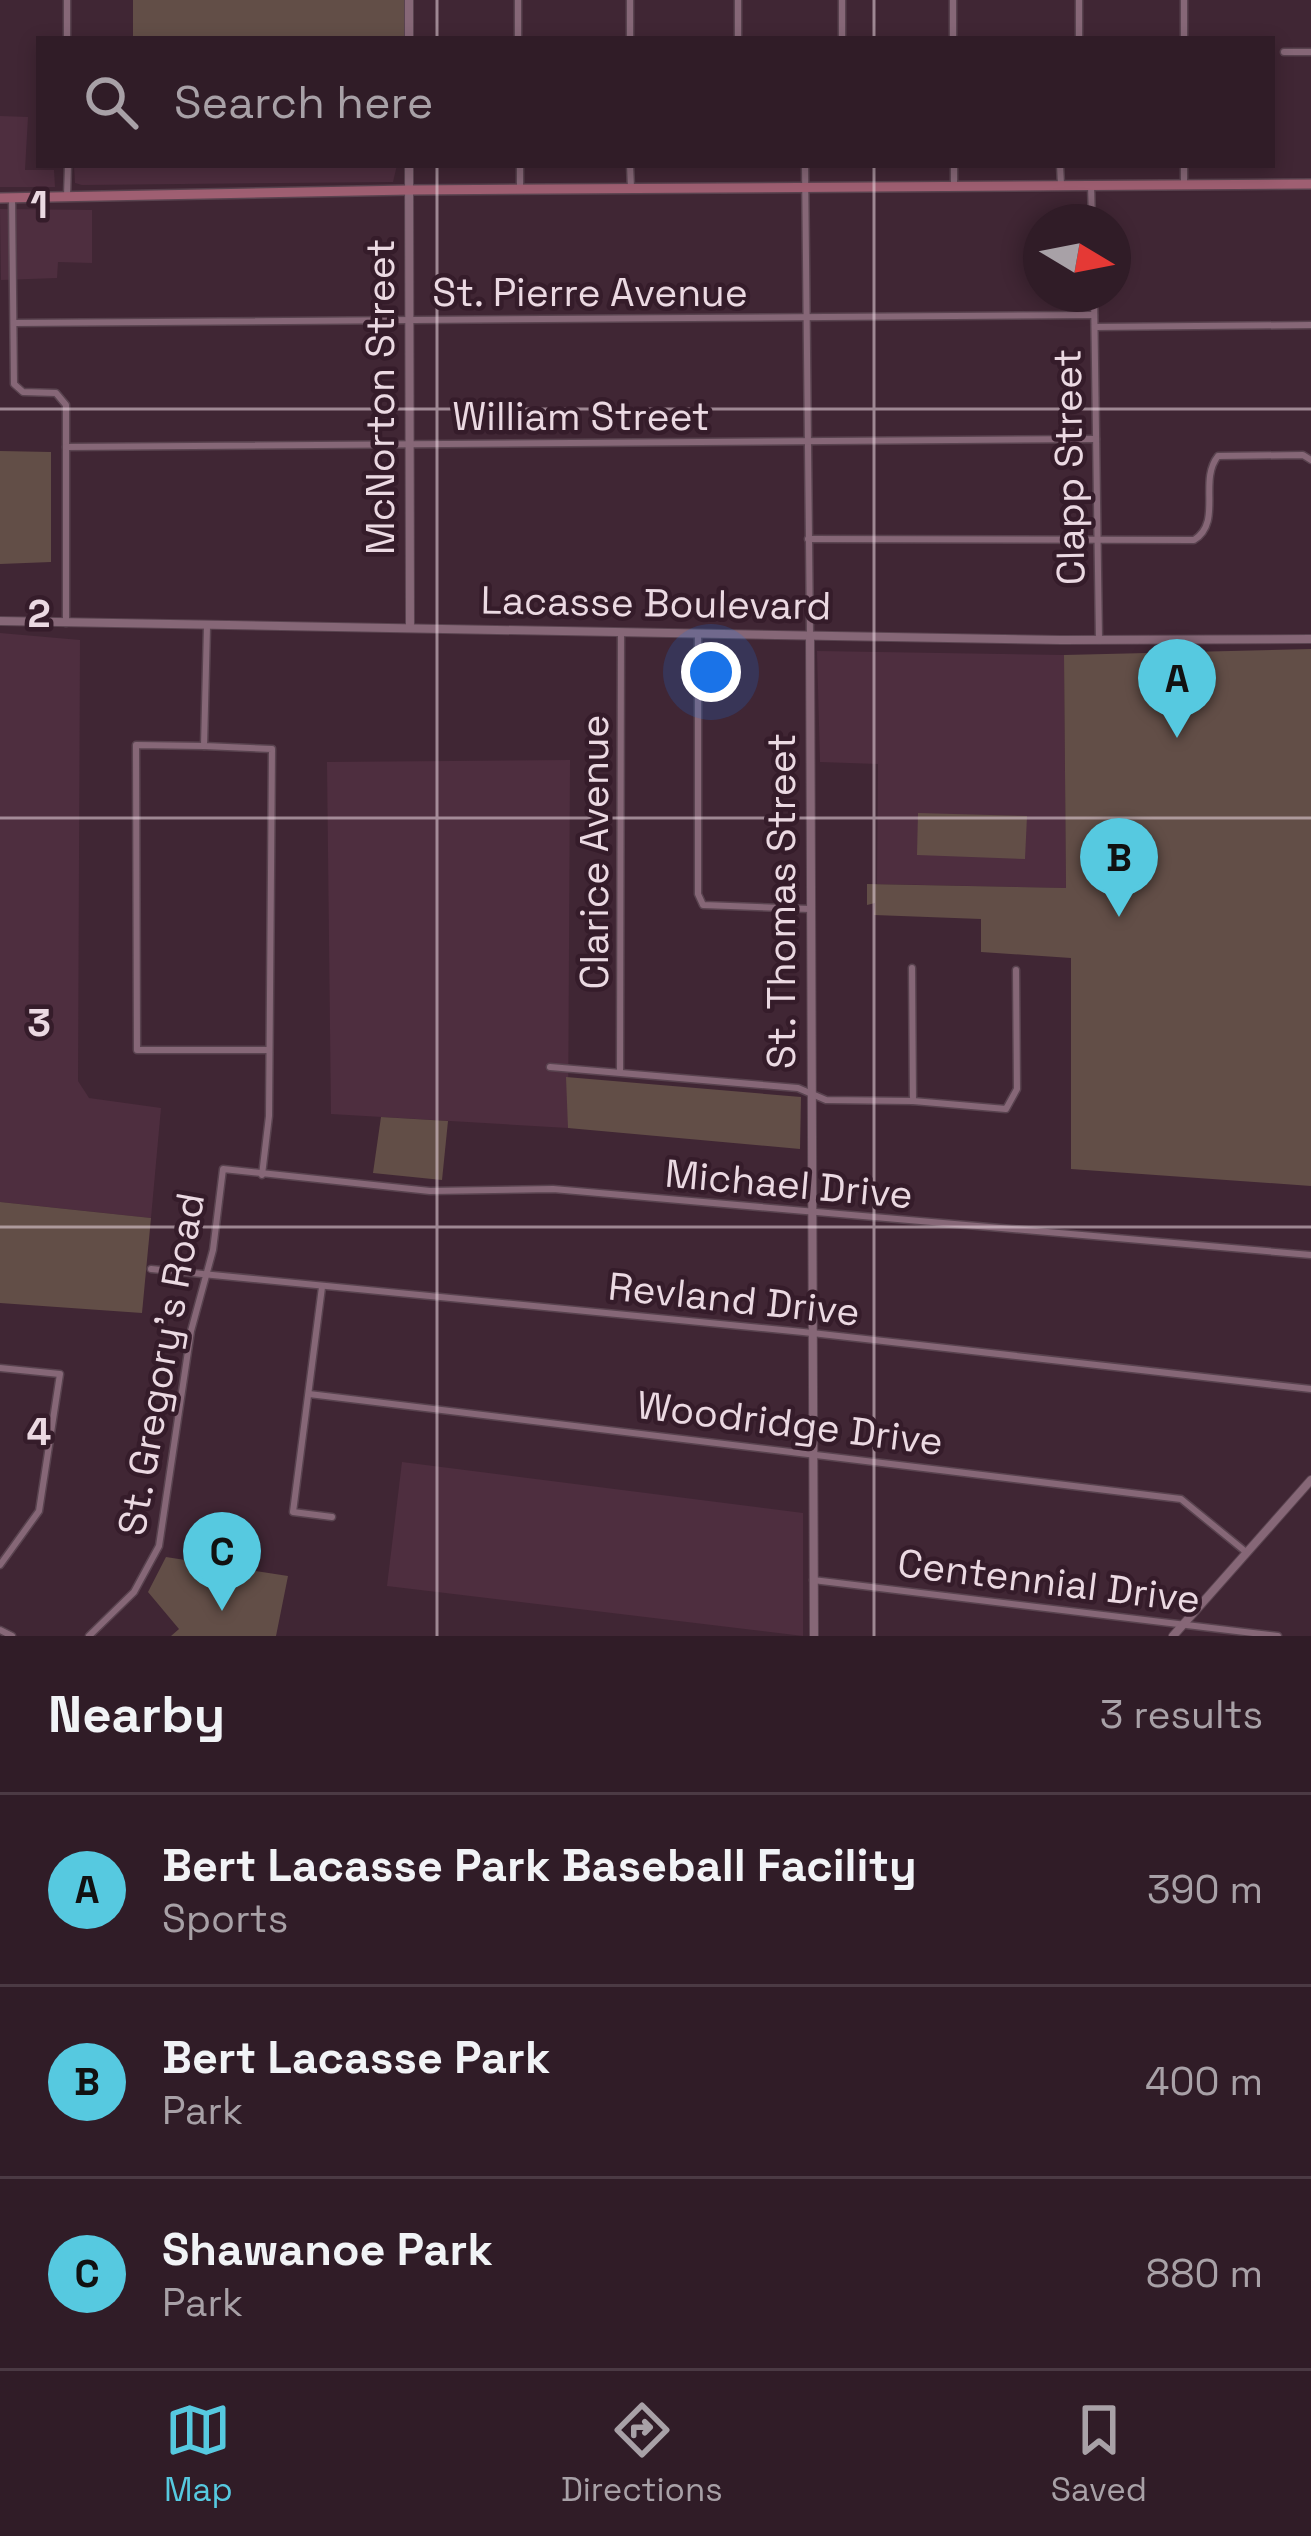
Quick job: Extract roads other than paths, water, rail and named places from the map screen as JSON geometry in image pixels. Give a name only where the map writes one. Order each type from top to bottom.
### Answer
[{"type":"main road","points":[[6,198],[409,190],[1311,184]]},
{"type":"street","points":[[68,0],[68,36]]},
{"type":"street","points":[[409,0],[409,36]]},
{"type":"street","points":[[518,0],[518,36]]},
{"type":"street","points":[[630,0],[630,36]]},
{"type":"street","points":[[738,0],[738,36]]},
{"type":"street","points":[[842,0],[842,36]]},
{"type":"street","points":[[953,0],[953,36]]},
{"type":"street","points":[[1079,0],[1079,36]]},
{"type":"street","points":[[1184,0],[1184,36]]},
{"type":"street","points":[[1284,52],[1311,52]]},
{"type":"street","points":[[68,168],[68,196]]},
{"type":"street","name":"McNorton Street","points":[[409,168],[410,628]]},
{"type":"street","points":[[520,168],[520,190]]},
{"type":"street","points":[[631,168],[631,188]]},
{"type":"street","name":"St. Thomas Street","points":[[806,168],[814,1636]]},
{"type":"street","points":[[954,168],[954,187]]},
{"type":"street","points":[[1060,168],[1061,185]]},
{"type":"street","points":[[1184,168],[1184,184]]},
{"type":"street","points":[[1091,185],[1092,204]]},
{"type":"street","points":[[6,198],[14,384],[23,392],[56,393],[67,405],[65,622]]},
{"type":"street","name":"Clapp Street","points":[[1094,312],[1099,640]]},
{"type":"street","name":"St. Pierre Avenue","points":[[14,323],[1094,316]]},
{"type":"street","points":[[1095,326],[1311,325]]},
{"type":"street","name":"William Street","points":[[66,447],[1096,439]]},
{"type":"street","points":[[808,539],[1194,540],[1205,533],[1209,521],[1208,469],[1218,456],[1303,454],[1311,460]]},
{"type":"street","name":"Lacasse Boulevard","points":[[0,621],[1099,640],[1311,639]]},
{"type":"street","points":[[207,627],[204,746],[136,745],[137,1049],[269,1050]]},
{"type":"street","name":"Clarice Avenue","points":[[620,1071],[621,633]]},
{"type":"street","points":[[698,634],[698,894],[703,905],[811,909]]},
{"type":"street","name":"St. Gregory's Road","points":[[89,1636],[134,1592],[159,1546],[191,1331],[208,1275],[223,1169],[262,1174],[269,1116],[272,749],[204,746]]},
{"type":"street","points":[[912,968],[913,1101]]},
{"type":"street","points":[[550,1067],[798,1088],[826,1100],[913,1101],[999,1110],[1012,1104],[1017,1089],[1016,970]]},
{"type":"street","name":"Michael Drive","points":[[262,1174],[430,1191],[553,1189],[1311,1256]]},
{"type":"street","name":"Revland Drive","points":[[151,1269],[1311,1389]]},
{"type":"street","points":[[322,1286],[293,1512],[332,1517]]},
{"type":"street","points":[[0,1368],[60,1374],[39,1511],[0,1564]]},
{"type":"street","name":"Woodridge Drive","points":[[309,1394],[1181,1499],[1246,1552]]},
{"type":"street","points":[[1173,1636],[1311,1480]]},
{"type":"street","points":[[1303,1489],[1311,1498]]},
{"type":"street","name":"Centennial Drive","points":[[813,1580],[1278,1636]]},
{"type":"street","points":[[0,1630],[12,1636]]},
{"type":"place","name":"Bert Lacasse Park Baseball Facility","points":[[1177,738]]},
{"type":"place","name":"Bert Lacasse Park","points":[[1119,917]]},
{"type":"place","name":"Shawanoe Park","points":[[222,1611]]}]
